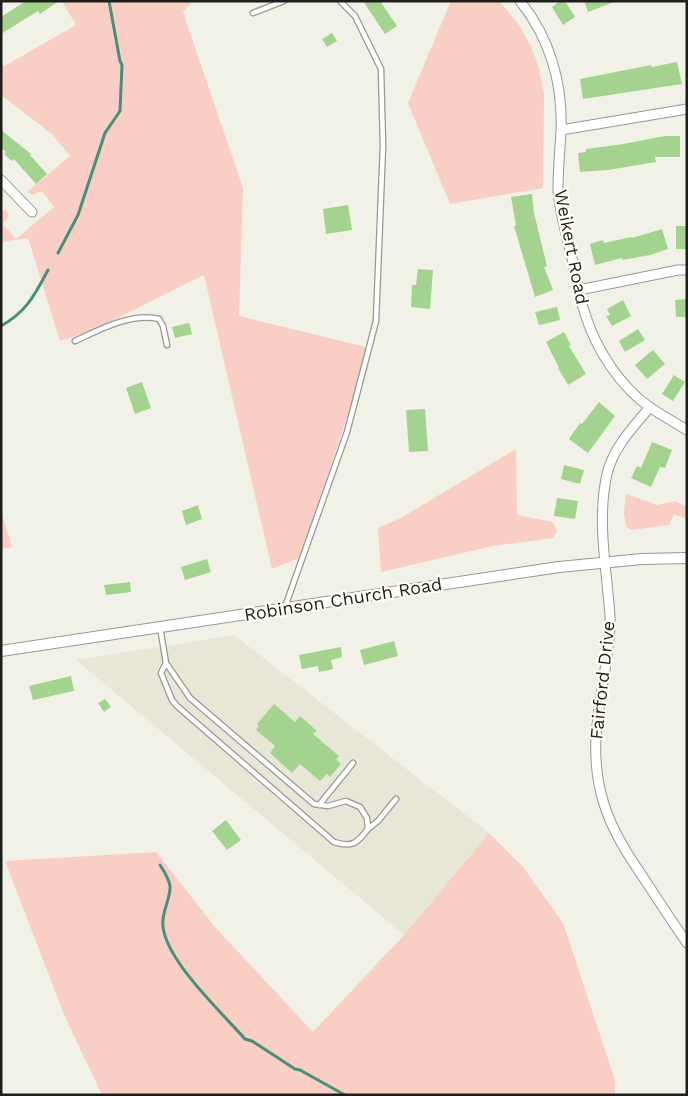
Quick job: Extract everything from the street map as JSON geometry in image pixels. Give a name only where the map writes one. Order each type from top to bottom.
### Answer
[{"type":"street","name":"Weikert Road","points":[[521,2],[544,38],[555,69],[561,130],[558,190],[579,290],[585,314],[595,340],[610,365],[628,387],[650,408],[687,430]]},
{"type":"street","points":[[561,130],[687,109]]},
{"type":"street","points":[[1,180],[32,212]]},
{"type":"street","points":[[579,290],[687,270]]},
{"type":"street","name":"Fairford Drive","points":[[650,408],[622,442],[613,457],[602,502],[610,629],[596,731],[596,760],[600,789],[608,817],[621,843],[687,943]]},
{"type":"street","name":"Robinson Church Road","points":[[1,651],[559,567],[605,562],[687,558]]},
{"type":"lane","points":[[253,13],[284,1]]},
{"type":"lane","points":[[285,608],[347,432],[376,321],[383,146],[380,69],[355,16],[340,1]]},
{"type":"lane","points":[[74,340],[130,320],[149,317],[159,319],[163,326],[167,345]]},
{"type":"lane","points":[[160,627],[166,663],[190,698],[314,804],[328,806],[346,801],[356,804],[367,818],[368,829]]},
{"type":"lane","points":[[166,663],[161,673],[172,700],[177,706],[334,842],[342,845],[352,844],[359,840],[396,799]]},
{"type":"lane","points":[[318,805],[353,763]]},
{"type":"shaded area","points":[[62,1],[193,1],[183,12],[243,188],[239,316],[370,348],[300,558],[272,569],[204,275],[87,333],[60,341],[28,238],[1,242],[1,213],[6,209],[9,216],[3,224],[16,239],[54,207],[42,191],[33,195],[27,192],[70,156],[52,134],[1,95],[1,68],[76,25]]},
{"type":"shaded area","points":[[448,1],[499,1],[517,22],[530,44],[539,68],[544,94],[543,188],[450,204],[408,103],[450,3]]},
{"type":"shaded area","points":[[516,449],[517,515],[553,522],[557,532],[553,538],[493,546],[381,572],[378,528],[401,518]]},
{"type":"shaded area","points":[[626,494],[657,505],[675,501],[687,507],[687,519],[674,514],[669,525],[631,530],[626,526],[624,513]]},
{"type":"shaded area","points":[[1,511],[12,547],[1,549]]},
{"type":"shaded area","points":[[234,635],[489,833],[404,935],[76,660]]},
{"type":"shaded area","points":[[489,833],[523,867],[563,923],[615,1080],[615,1095],[102,1095],[65,1017],[5,861],[156,852],[215,927],[313,1032],[404,935]]},
{"type":"building","points":[[26,1],[59,1],[40,14],[38,11],[1,34],[1,17]]},
{"type":"building","points":[[363,1],[380,1],[397,26],[385,34]]},
{"type":"building","points":[[560,1],[565,1],[575,17],[563,25],[552,7]]},
{"type":"building","points":[[584,1],[614,1],[614,2],[588,12]]},
{"type":"building","points":[[332,33],[337,41],[327,47],[322,39]]},
{"type":"building","points":[[677,62],[682,84],[583,99],[580,79],[651,65],[652,67]]},
{"type":"building","points":[[1,130],[31,154],[47,174],[36,184],[14,159],[12,161],[4,154],[6,152],[1,148]]},
{"type":"building","points":[[665,136],[680,136],[680,157],[655,157],[656,162],[608,170],[580,172],[578,153],[586,152],[586,149]]},
{"type":"building","points":[[532,194],[534,213],[547,266],[544,267],[553,290],[535,297],[514,226],[516,225],[511,197]]},
{"type":"building","points":[[348,205],[352,230],[326,234],[323,209]]},
{"type":"building","points":[[676,226],[687,226],[687,249],[676,249]]},
{"type":"building","points":[[662,229],[668,249],[650,255],[622,260],[622,258],[595,265],[590,244],[603,240],[604,243],[632,238]]},
{"type":"building","points":[[418,269],[433,270],[430,309],[411,307],[412,285],[416,285]]},
{"type":"building","points":[[687,299],[687,317],[676,317],[675,300]]},
{"type":"building","points":[[623,300],[631,316],[612,326],[606,316],[610,315],[607,309]]},
{"type":"building","points":[[557,307],[560,320],[539,325],[535,312]]},
{"type":"building","points":[[189,323],[192,334],[175,338],[172,327]]},
{"type":"building","points":[[638,329],[645,340],[625,352],[619,341]]},
{"type":"building","points":[[564,332],[571,345],[569,346],[586,374],[568,385],[546,342]]},
{"type":"building","points":[[653,350],[665,364],[647,379],[635,365]]},
{"type":"building","points":[[674,375],[685,382],[673,401],[662,394]]},
{"type":"building","points":[[142,382],[151,408],[135,414],[126,388]]},
{"type":"building","points":[[599,402],[615,416],[588,453],[569,439],[580,423],[582,424]]},
{"type":"building","points":[[425,409],[428,451],[409,452],[406,410]]},
{"type":"building","points":[[652,442],[672,450],[665,468],[660,467],[651,487],[631,478],[637,466],[641,468]]},
{"type":"building","points":[[564,465],[584,470],[580,484],[561,479]]},
{"type":"building","points":[[557,498],[578,501],[575,519],[554,516]]},
{"type":"building","points":[[198,505],[202,519],[186,525],[182,511]]},
{"type":"building","points":[[207,559],[211,572],[185,580],[181,567]]},
{"type":"building","points":[[130,582],[131,592],[106,595],[104,585]]},
{"type":"building","points":[[394,641],[398,656],[364,665],[360,650]]},
{"type":"building","points":[[341,647],[342,657],[331,660],[333,669],[319,672],[318,666],[302,669],[299,655]]},
{"type":"building","points":[[71,676],[74,691],[33,700],[29,686]]},
{"type":"building","points":[[105,699],[111,707],[104,712],[98,703]]},
{"type":"building","points":[[274,704],[295,722],[300,716],[317,731],[313,734],[339,756],[336,759],[341,764],[330,777],[327,774],[320,781],[300,764],[292,773],[270,753],[275,746],[256,730],[259,726],[257,724]]},
{"type":"building","points":[[226,820],[241,840],[227,850],[212,831]]},
{"type":"waterway","points":[[58,253],[78,215],[105,133],[120,111],[122,65],[109,1]]},
{"type":"waterway","points":[[1,326],[24,309],[48,270]]},
{"type":"waterway","points":[[160,865],[170,886],[163,920],[164,932],[177,959],[198,988],[245,1039],[252,1041],[295,1069],[345,1095]]}]
